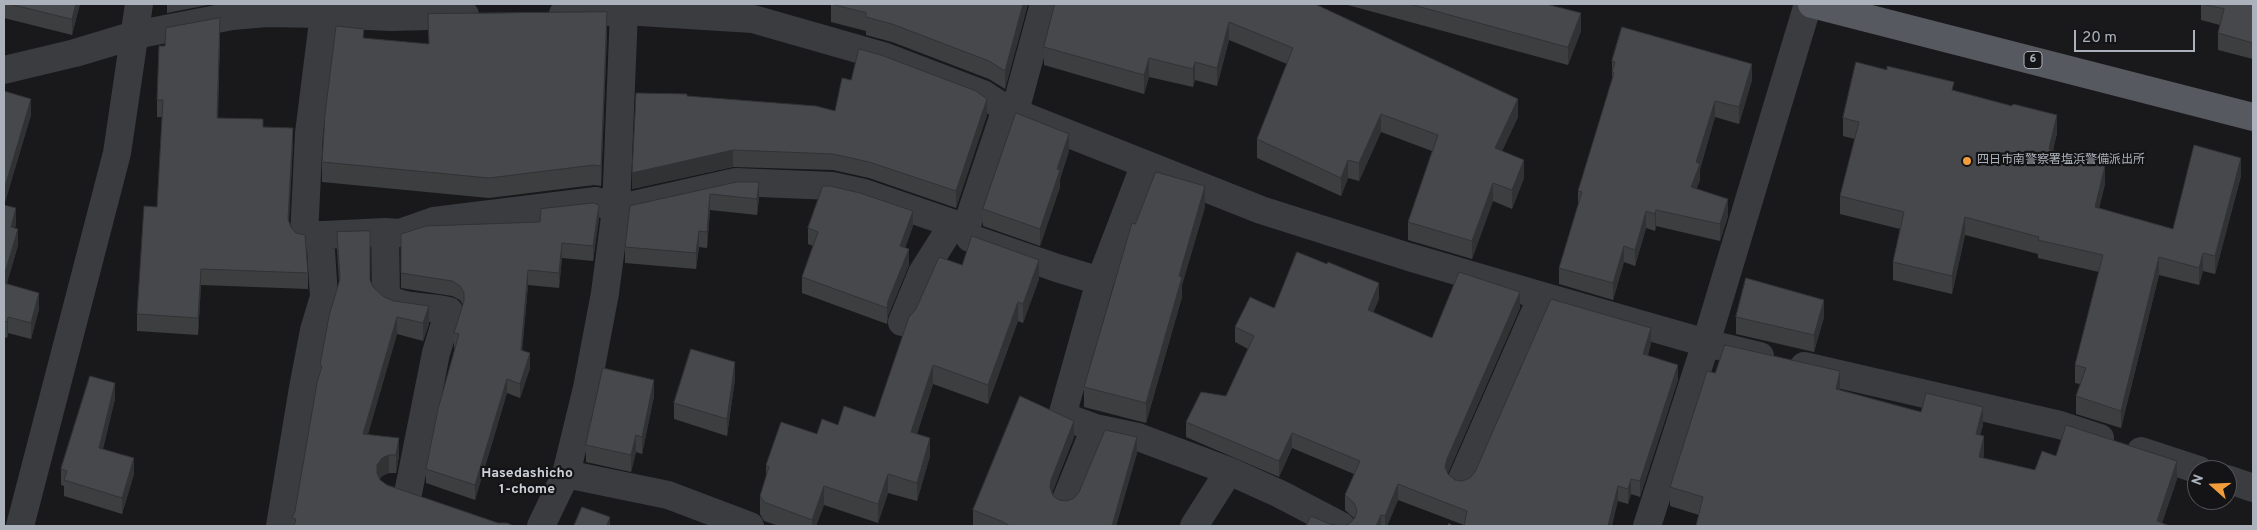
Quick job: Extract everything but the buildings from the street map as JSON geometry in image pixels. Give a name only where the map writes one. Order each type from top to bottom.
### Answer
[{"type":"main road","name":"6","points":[[1812,4],[1863,10],[2253,117]]},
{"type":"street","points":[[20,526],[117,153],[139,4]]},
{"type":"street","points":[[902,322],[922,273],[963,230],[1010,110],[1044,4]]},
{"type":"street","points":[[1647,526],[1706,343],[1808,4]]},
{"type":"street","points":[[541,526],[566,474],[587,388],[605,293],[616,209],[624,11]]},
{"type":"street","points":[[542,15],[624,11],[753,19],[886,57],[983,94],[1010,110],[1261,210],[1409,257],[1706,343],[2060,425],[2187,466]]},
{"type":"street","points":[[4,70],[75,53],[135,35],[232,16],[267,13],[391,17],[430,15],[486,16]]},
{"type":"street","points":[[324,14],[309,133],[304,236],[400,233],[434,221],[596,201],[616,209],[736,182],[778,182],[832,186],[864,193],[1057,268],[1100,281]]},
{"type":"street","points":[[1145,164],[1100,281],[1062,416],[1095,428],[1138,437],[1229,470],[1341,526]]},
{"type":"street","points":[[385,232],[386,297],[394,303],[434,307],[450,311],[436,353],[400,490],[434,502]]},
{"type":"street","points":[[280,526],[302,388],[324,297],[320,235]]},
{"type":"street","points":[[1461,481],[1542,296]]},
{"type":"street","points":[[1065,502],[1095,428]]},
{"type":"street","points":[[1194,526],[1229,470]]},
{"type":"street","points":[[566,474],[668,495],[750,526]]},
{"type":"street","points":[[2237,482],[2253,488]]},
{"type":"place","name":"四日市南警察署塩浜警備派出所","points":[[1967,161]]},
{"type":"district","name":"Hasedashicho 1-chome","points":[[527,482]]}]
